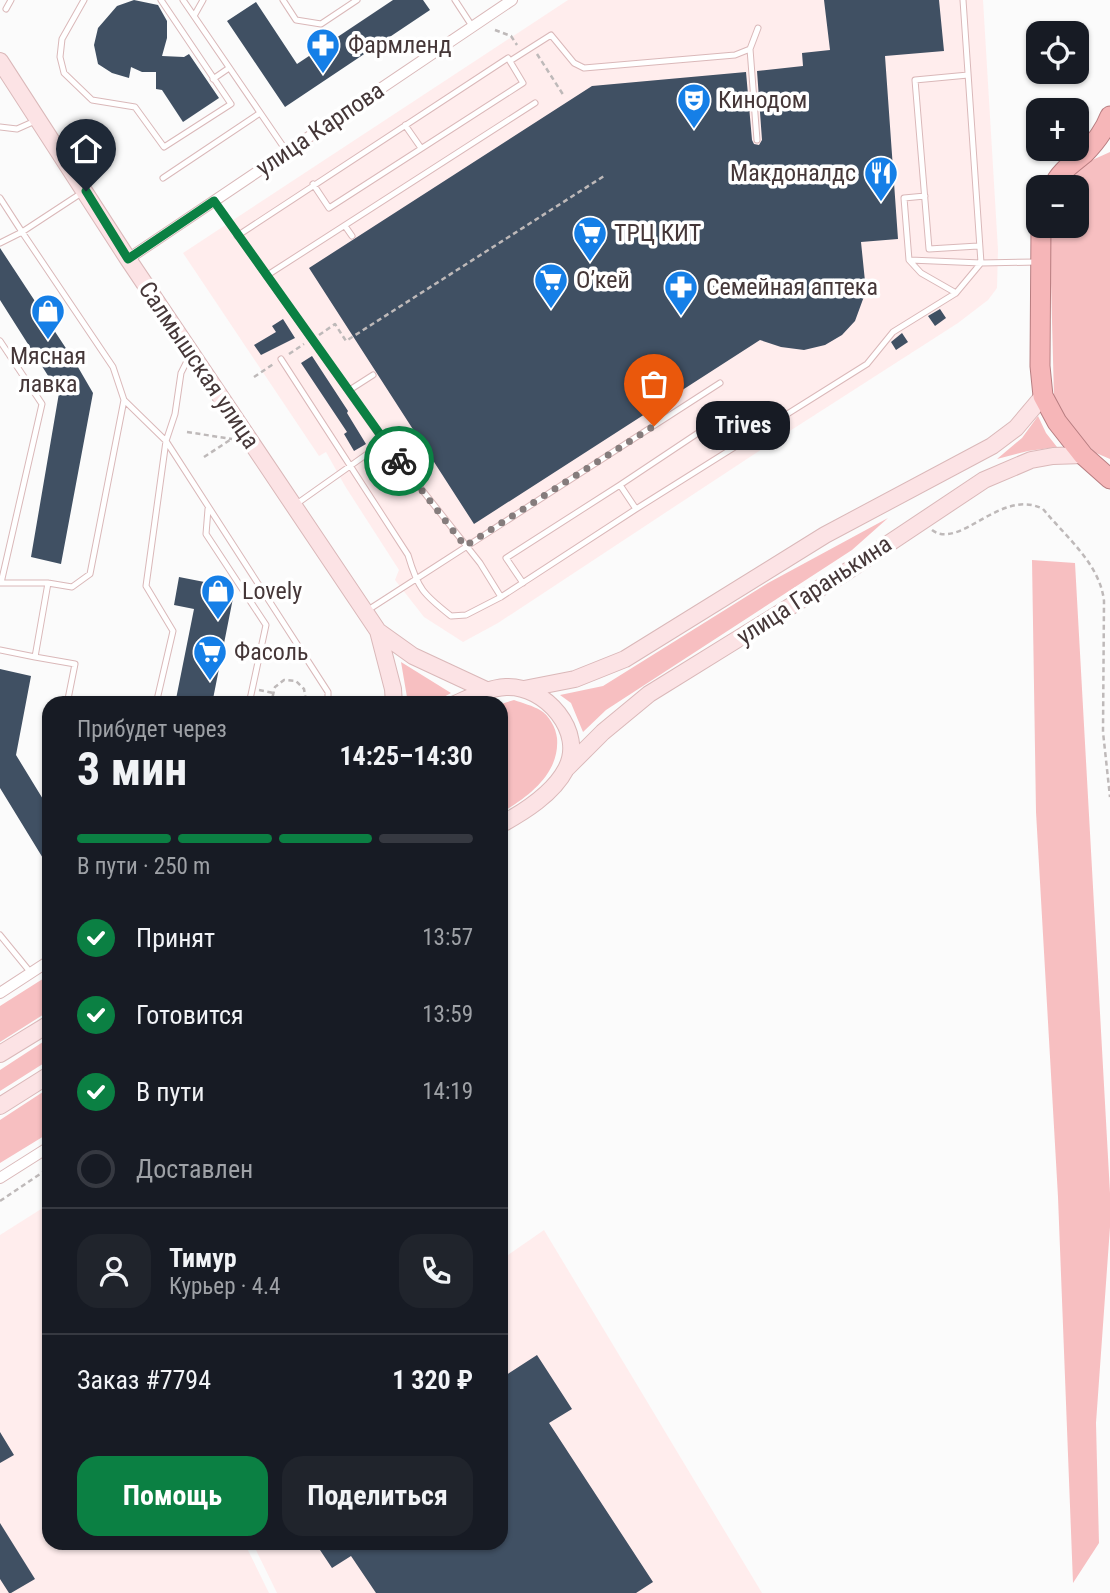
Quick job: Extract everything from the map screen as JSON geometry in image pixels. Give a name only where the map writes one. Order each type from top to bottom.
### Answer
[{"type":"highway","points":[[1089,148],[1107,125],[1110,116]]},
{"type":"highway","points":[[1089,151],[1110,144]]},
{"type":"highway","points":[[1061,175],[1074,161]]},
{"type":"highway","points":[[1041,238],[1040,366],[1043,396],[1083,456],[1108,475]]},
{"type":"main road","name":"Салмышская улица","points":[[0,61],[128,259],[378,631],[412,656],[486,691]]},
{"type":"main road","name":"улица Гаранькина","points":[[486,691],[507,687],[524,689],[575,679],[625,659],[825,535],[992,446],[1016,428],[1043,396]]},
{"type":"main road","name":"улица Гаранькина","points":[[508,821],[549,791],[567,768],[603,732],[649,694],[846,572],[984,480],[1031,460],[1053,456],[1083,456]]},
{"type":"main road","name":"Салмышская улица","points":[[378,631],[393,696]]},
{"type":"main road","points":[[524,689],[548,702],[564,720],[572,745],[567,768]]},
{"type":"main road","points":[[474,696],[486,691]]},
{"type":"main road","points":[[0,1054],[42,1028]]},
{"type":"main road","points":[[0,1106],[42,1079]]},
{"type":"street","name":"улица Карпова","points":[[128,259],[512,0]]},
{"type":"street","points":[[0,993],[42,966]]},
{"type":"street","points":[[0,1178],[42,1151]]},
{"type":"lane","points":[[6,9],[11,0]]},
{"type":"lane","points":[[84,0],[62,39],[60,57],[64,73],[92,100],[135,107],[164,147],[230,104],[161,0]]},
{"type":"lane","points":[[183,0],[287,152]]},
{"type":"lane","points":[[194,16],[203,0]]},
{"type":"lane","points":[[283,0],[296,20],[321,24],[357,0]]},
{"type":"lane","points":[[455,0],[472,26]]},
{"type":"lane","points":[[281,359],[408,555],[415,580],[425,596],[451,616],[466,615],[501,597],[867,364],[892,332],[956,293],[981,263],[963,0]]},
{"type":"lane","points":[[757,140],[750,50],[758,28]]},
{"type":"lane","points":[[510,61],[551,35],[574,63],[584,68],[735,55],[750,50]]},
{"type":"lane","points":[[237,236],[313,184],[508,58],[523,82],[329,208],[313,184]]},
{"type":"lane","points":[[213,79],[229,68]]},
{"type":"lane","points":[[968,75],[915,80],[929,249],[978,246]]},
{"type":"lane","points":[[267,276],[535,103]]},
{"type":"lane","points":[[163,178],[260,113]]},
{"type":"lane","points":[[0,127],[17,130],[38,119]]},
{"type":"lane","points":[[405,125],[421,148]]},
{"type":"lane","points":[[0,243],[86,191]]},
{"type":"lane","points":[[925,196],[904,198],[909,260],[921,273],[956,293]]},
{"type":"lane","points":[[0,198],[113,367],[124,400],[166,441],[328,692],[328,696]]},
{"type":"lane","points":[[214,201],[384,442],[480,563],[501,597]]},
{"type":"lane","points":[[345,226],[352,236]]},
{"type":"lane","points":[[909,260],[1040,262]]},
{"type":"lane","points":[[0,341],[42,404],[1,583],[48,583],[72,587],[90,574],[124,400]]},
{"type":"lane","points":[[158,696],[173,631],[146,586],[166,441],[175,414],[181,373],[191,352]]},
{"type":"lane","points":[[348,391],[373,375]]},
{"type":"lane","points":[[365,612],[720,383]]},
{"type":"lane","points":[[523,583],[506,558],[730,411],[748,439]]},
{"type":"lane","points":[[293,506],[384,442],[410,433]]},
{"type":"lane","points":[[620,485],[636,509]]},
{"type":"lane","points":[[208,509],[206,534],[265,625],[252,696]]},
{"type":"lane","points":[[35,657],[48,583]]},
{"type":"lane","points":[[0,650],[75,664],[69,696]]},
{"type":"lane","points":[[0,935],[31,973]]},
{"type":"path","points":[[495,30],[511,36],[523,54]]},
{"type":"path","points":[[533,47],[564,96]]},
{"type":"path","points":[[352,337],[604,176]]},
{"type":"path","points":[[254,377],[269,367]]},
{"type":"path","points":[[187,432],[232,439],[204,457]]},
{"type":"path","points":[[920,521],[939,535],[950,535],[1010,506],[1031,503],[1043,509],[1095,570],[1103,587],[1104,601],[1103,732],[1110,797]]},
{"type":"path","points":[[273,696],[275,687],[284,680],[296,681],[304,689],[305,696]]},
{"type":"path","points":[[253,688],[274,693]]},
{"type":"path","points":[[0,1201],[42,1173]]},
{"type":"shaded area","points":[[568,0],[983,0],[998,250],[997,288],[988,300],[958,323],[498,623],[463,642],[424,617],[395,580],[399,570],[326,452],[319,456],[183,253]]},
{"type":"shaded area","points":[[1110,152],[1110,459],[1096,453],[1073,431],[1054,397],[1050,238],[1089,238],[1089,175],[1073,175],[1079,166]]},
{"type":"shaded area","points":[[1038,416],[1057,447],[997,459],[1022,438]]},
{"type":"shaded area","points":[[888,518],[852,550],[606,710],[583,732],[571,703],[560,695],[603,686],[768,583]]},
{"type":"shaded area","points":[[1032,560],[1075,563],[1110,1193],[1096,1423],[1099,1543],[1073,1583],[1058,1197],[1036,812]]},
{"type":"shaded area","points":[[401,662],[451,693],[446,696],[407,696]]},
{"type":"shaded area","points":[[514,700],[546,715],[556,734],[557,751],[548,773],[540,783],[508,809],[508,702]]},
{"type":"shaded area","points":[[42,979],[42,1015],[0,1042],[0,1006]]},
{"type":"shaded area","points":[[42,1043],[42,1064],[0,1091],[0,1070]]},
{"type":"shaded area","points":[[42,1093],[42,1137],[0,1163],[0,1120]]},
{"type":"shaded area","points":[[42,1208],[42,1550],[248,1550],[269,1593],[0,1593],[0,1235]]},
{"type":"shaded area","points":[[544,1230],[762,1593],[277,1593],[256,1550],[508,1550],[508,1255]]},
{"type":"building","points":[[134,0],[158,5],[167,21],[167,38],[162,56],[184,57],[189,54],[219,98],[183,122],[162,90],[156,89],[156,72],[142,72],[131,67],[129,78],[112,73],[98,64],[94,45],[98,28],[117,6]]},
{"type":"building","points":[[393,0],[423,0],[430,10],[285,107],[227,21],[256,2],[297,64]]},
{"type":"building","name":"ТРЦ КИТ","points":[[824,0],[939,0],[944,51],[885,56],[898,239],[861,242],[866,291],[855,321],[842,335],[825,345],[804,350],[781,347],[760,340],[474,524],[309,268],[592,86],[746,72],[752,140],[759,145],[762,140],[757,71],[803,66],[802,53],[830,50]]},
{"type":"building","points":[[0,248],[93,393],[61,564],[31,557],[59,393],[0,300]]},
{"type":"building","points":[[940,309],[946,318],[935,326],[928,316]]},
{"type":"building","points":[[283,319],[295,338],[261,355],[254,345],[276,332],[272,326]]},
{"type":"building","points":[[902,333],[908,342],[896,350],[891,342]]},
{"type":"building","points":[[312,356],[366,444],[354,451],[344,434],[347,432],[301,363]]},
{"type":"building","points":[[179,577],[235,588],[214,696],[177,696],[194,609],[174,605]]},
{"type":"building","points":[[0,669],[31,676],[16,755],[42,798],[42,857],[0,788]]},
{"type":"building","points":[[537,1355],[572,1409],[549,1423],[653,1582],[636,1593],[376,1593],[351,1556],[332,1568],[320,1550],[508,1550],[508,1374]]},
{"type":"building","points":[[0,1432],[14,1455],[0,1463]]},
{"type":"building","points":[[0,1523],[35,1579],[11,1593],[0,1579]]},
{"type":"way so far","points":[[399,461],[465,546],[654,426]]},
{"type":"place","name":"Фармленд","points":[[323,75]]},
{"type":"place","name":"Кинодом","points":[[694,130]]},
{"type":"place","name":"Макдоналдс","points":[[881,203]]},
{"type":"place","name":"ТРЦ КИТ","points":[[590,263]]},
{"type":"place","name":"О’кей","points":[[551,310]]},
{"type":"place","name":"Семейная аптека","points":[[681,317]]},
{"type":"place","name":"Мясная лавка","points":[[48,341]]},
{"type":"place","name":"Trives","points":[[654,426]]},
{"type":"place","name":"Lovely","points":[[218,621]]},
{"type":"place","name":"Фасоль","points":[[210,682]]},
{"type":"route","points":[[86,191],[128,259],[214,201],[399,461]]}]
